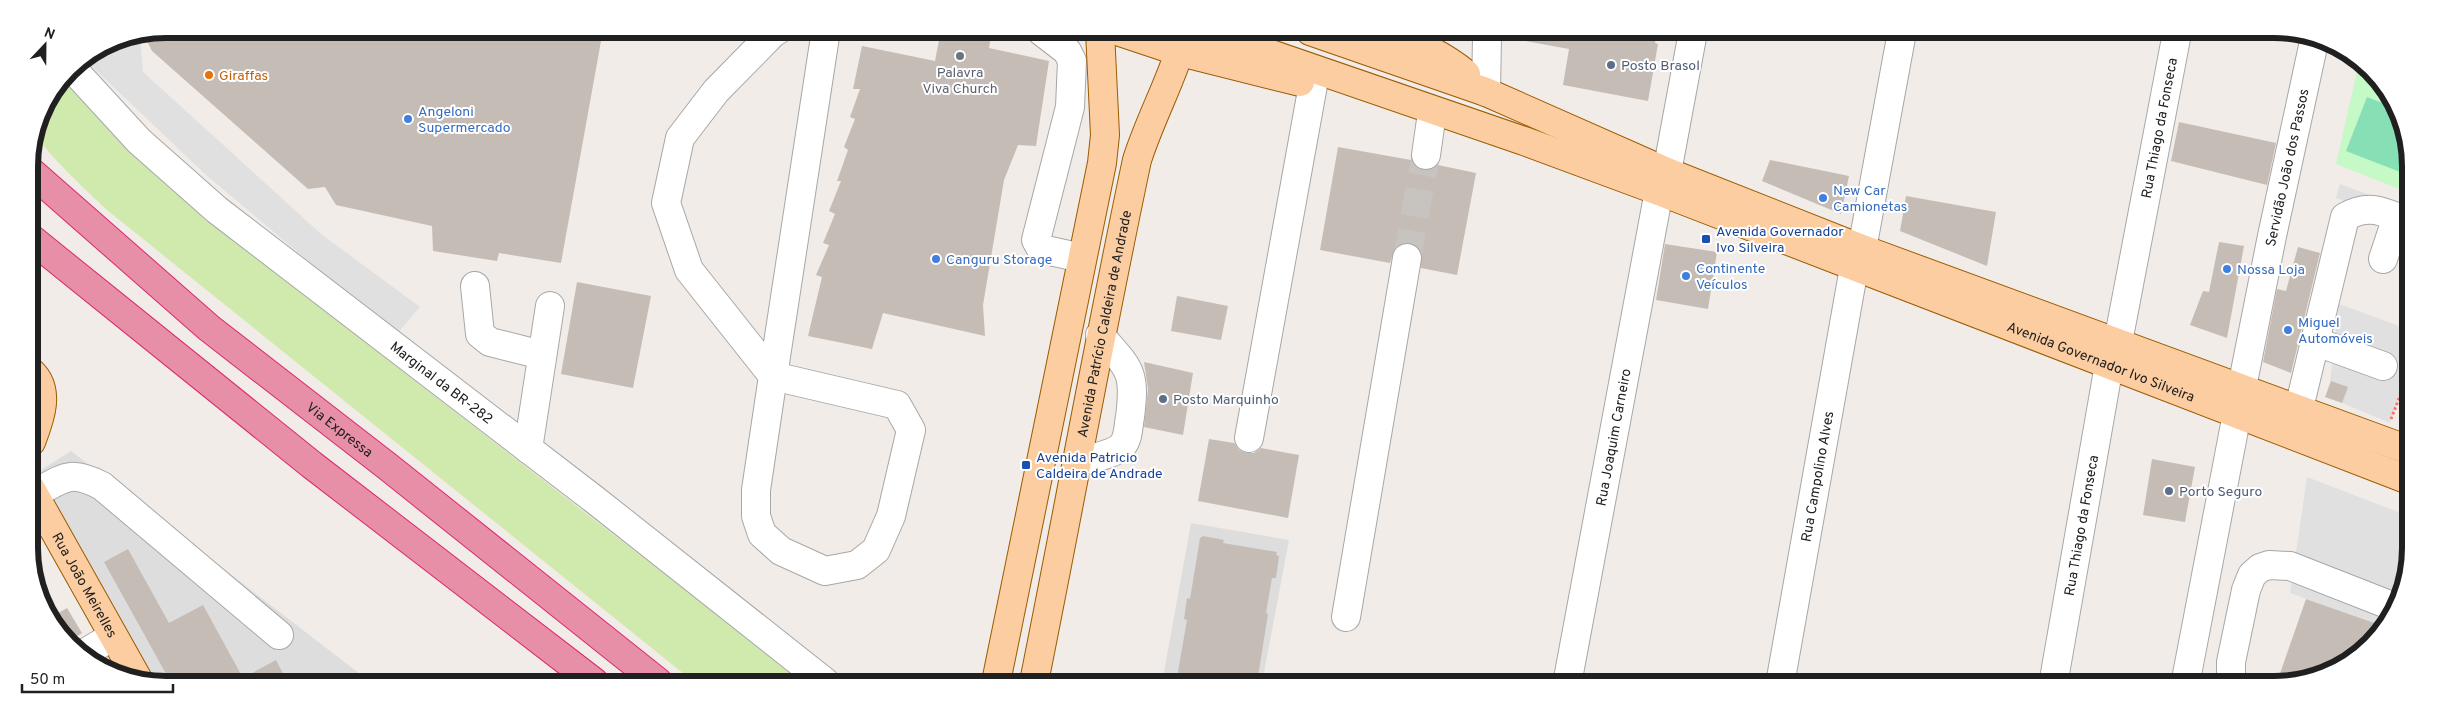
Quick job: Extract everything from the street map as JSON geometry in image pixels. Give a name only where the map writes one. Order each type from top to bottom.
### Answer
[{"type":"highway","name":"Via Expressa","points":[[38,177],[208,328],[387,466],[650,676]]},
{"type":"highway","points":[[38,243],[312,465],[586,676]]},
{"type":"highway","points":[[38,261],[138,323]]},
{"type":"main road","points":[[997,676],[1106,135],[1100,38]]},
{"type":"main road","points":[[1163,38],[1183,41],[1312,85],[1427,113]]},
{"type":"main road","name":"Avenida Governador Ivo Silveira","points":[[1223,38],[1427,113],[1663,182],[1858,258],[2114,354],[2237,414],[2402,477]]},
{"type":"main road","name":"Avenida Governador Ivo Silveira","points":[[1330,38],[1486,92],[1663,182]]},
{"type":"main road","points":[[1419,38],[1486,92]]},
{"type":"main road","name":"Avenida Patrício Caldeira de Andrade","points":[[1035,676],[1078,462],[1100,335],[1137,160],[1146,132],[1183,41]]},
{"type":"main road","name":"Avenida Governador Ivo Silveira","points":[[2114,354],[2242,387],[2402,447]]},
{"type":"main road","points":[[38,386],[41,391],[43,409],[38,423]]},
{"type":"main road","name":"Rua João Meirelles","points":[[38,503],[134,672]]},
{"type":"street","points":[[768,38],[716,91],[680,138],[666,203],[689,270],[773,376],[897,405],[905,416],[911,430],[891,516],[876,550],[857,565],[824,571],[781,551],[762,534],[756,516],[756,490],[773,376],[825,38]]},
{"type":"street","points":[[1050,38],[1067,51],[1072,62],[1071,94],[1066,126],[1036,240],[1041,248],[1082,258]]},
{"type":"street","points":[[1486,92],[1487,38]]},
{"type":"street","name":"Rua Joaquim Carneiro","points":[[1569,676],[1692,38]]},
{"type":"street","name":"Rua Campolino Alves","points":[[1781,676],[1858,258],[1901,38]]},
{"type":"street","name":"Rua Thiago da Fonseca","points":[[2054,676],[2114,354],[2176,38]]},
{"type":"street","name":"Servidão João dos Passos","points":[[2242,387],[2313,44]]},
{"type":"street","name":"Marginal da BR-282","points":[[77,73],[139,141],[217,210],[528,449],[817,676]]},
{"type":"street","points":[[1249,438],[1312,85]]},
{"type":"street","points":[[1426,155],[1427,113]]},
{"type":"street","points":[[2299,408],[2346,217],[2362,210],[2376,209],[2402,219],[2383,259]]},
{"type":"street","points":[[1346,617],[1407,258]]},
{"type":"street","points":[[475,286],[480,334],[490,342],[542,355]]},
{"type":"street","points":[[528,449],[550,306]]},
{"type":"street","points":[[1078,462],[1115,450],[1122,446],[1127,436],[1134,390],[1133,381],[1127,367],[1100,335]]},
{"type":"street","points":[[2314,341],[2395,372]]},
{"type":"street","points":[[2187,676],[2237,414]]},
{"type":"street","points":[[38,489],[68,476],[85,477],[102,486],[278,635]]},
{"type":"street","points":[[2230,676],[2231,662],[2246,590],[2252,575],[2260,568],[2269,565],[2290,566],[2388,605]]},
{"type":"street","points":[[89,651],[114,636]]},
{"type":"path","points":[[2395,372],[2391,419],[2399,422]]},
{"type":"shaded area","points":[[140,40],[143,72],[321,234],[420,307],[396,335],[205,174],[88,63],[116,47]]},
{"type":"shaded area","points":[[2340,184],[2402,207],[2402,223],[2336,198]]},
{"type":"shaded area","points":[[2339,304],[2402,327],[2402,391],[2390,423],[2342,403],[2347,387],[2330,381]]},
{"type":"shaded area","points":[[71,451],[363,676],[152,675],[38,479],[38,472]]},
{"type":"shaded area","points":[[2307,477],[2402,513],[2402,549],[2397,582],[2392,598],[2377,624],[2290,593]]},
{"type":"shaded area","points":[[1191,523],[1289,540],[1263,676],[1163,676]]},
{"type":"green space","points":[[2358,70],[2384,101],[2395,124],[2402,165],[2402,190],[2336,164]]},
{"type":"green space","points":[[67,83],[77,96],[202,216],[794,676],[687,676],[107,210],[41,140],[47,116]]},
{"type":"green space","points":[[2367,97],[2386,104],[2395,124],[2399,140],[2402,173],[2346,151]]},
{"type":"building","name":"Angeloni Supermercado","points":[[602,38],[561,263],[499,253],[497,261],[433,251],[432,226],[336,205],[325,187],[308,189],[152,51],[146,39]]},
{"type":"building","points":[[939,38],[991,38],[989,48],[1049,61],[1036,146],[1018,145],[1004,180],[983,305],[985,336],[883,313],[872,349],[808,336],[822,277],[816,275],[829,245],[823,243],[835,214],[829,211],[841,181],[837,181],[848,150],[844,147],[855,119],[850,117],[860,89],[853,89],[862,46],[935,61]]},
{"type":"building","name":"Posto Brasol","points":[[1520,38],[1656,38],[1655,43],[1658,44],[1648,101],[1563,85],[1569,49],[1520,40]]},
{"type":"building","points":[[2179,122],[2276,143],[2267,185],[2171,161]]},
{"type":"building","points":[[1338,147],[1411,160],[1416,167],[1423,170],[1431,170],[1438,165],[1476,173],[1457,275],[1421,268],[1421,252],[1417,246],[1410,243],[1402,243],[1395,248],[1390,263],[1320,250]]},
{"type":"building","name":"New Car Camionetas","points":[[1770,160],[1849,176],[1841,214],[1762,181]]},
{"type":"building","points":[[1906,196],[1996,212],[1987,266],[1900,231]]},
{"type":"building","name":"Nossa Loja","points":[[2219,242],[2244,246],[2227,338],[2190,325],[2203,291],[2209,292]]},
{"type":"building","name":"Continente Veículos","points":[[1665,244],[1717,252],[1708,309],[1656,300]]},
{"type":"building","name":"Miguel Automóveis","points":[[2298,247],[2320,253],[2291,373],[2263,362],[2277,289],[2286,291]]},
{"type":"building","points":[[577,282],[651,296],[633,388],[561,374]]},
{"type":"building","points":[[1177,296],[1228,306],[1221,340],[1171,331]]},
{"type":"building","name":"Posto Marquinho","points":[[1144,362],[1193,373],[1183,435],[1144,427],[1148,389]]},
{"type":"building","points":[[2331,381],[2348,387],[2342,403],[2325,397]]},
{"type":"building","points":[[1209,439],[1234,443],[1239,450],[1246,453],[1254,453],[1261,448],[1299,455],[1288,518],[1198,501]]},
{"type":"building","name":"Porto Seguro","points":[[2152,459],[2195,467],[2185,522],[2143,515]]},
{"type":"building","points":[[1203,536],[1224,540],[1223,543],[1277,552],[1276,555],[1279,556],[1276,578],[1272,578],[1258,676],[1177,676],[1187,620],[1184,619],[1187,598],[1190,599],[1200,538]]},
{"type":"building","points":[[128,549],[169,623],[203,605],[242,676],[167,676],[104,562]]},
{"type":"building","points":[[2306,599],[2377,624],[2358,645],[2338,659],[2323,667],[2307,672],[2279,676]]},
{"type":"building","points":[[67,608],[82,633],[74,638],[56,615]]},
{"type":"building","points":[[276,660],[284,676],[247,676]]},
{"type":"tunnel","points":[[1407,258],[1426,155]]},
{"type":"place","name":"Palavra Viva Church","points":[[960,56]]},
{"type":"place","name":"Posto Brasol","points":[[1611,65]]},
{"type":"place","name":"Giraffas","points":[[209,75]]},
{"type":"place","name":"Angeloni Supermercado","points":[[408,119]]},
{"type":"place","name":"New Car Camionetas","points":[[1823,198]]},
{"type":"place","name":"Avenida Governador Ivo Silveira","points":[[1706,239]]},
{"type":"place","name":"Canguru Storage","points":[[936,259]]},
{"type":"place","name":"Nossa Loja","points":[[2227,269]]},
{"type":"place","name":"Continente Veículos","points":[[1686,276]]},
{"type":"place","name":"Miguel Automóveis","points":[[2288,330]]},
{"type":"place","name":"Posto Marquinho","points":[[1163,399]]},
{"type":"place","name":"Avenida Patricio Caldeira de Andrade","points":[[1026,465]]},
{"type":"place","name":"Porto Seguro","points":[[2169,491]]}]
